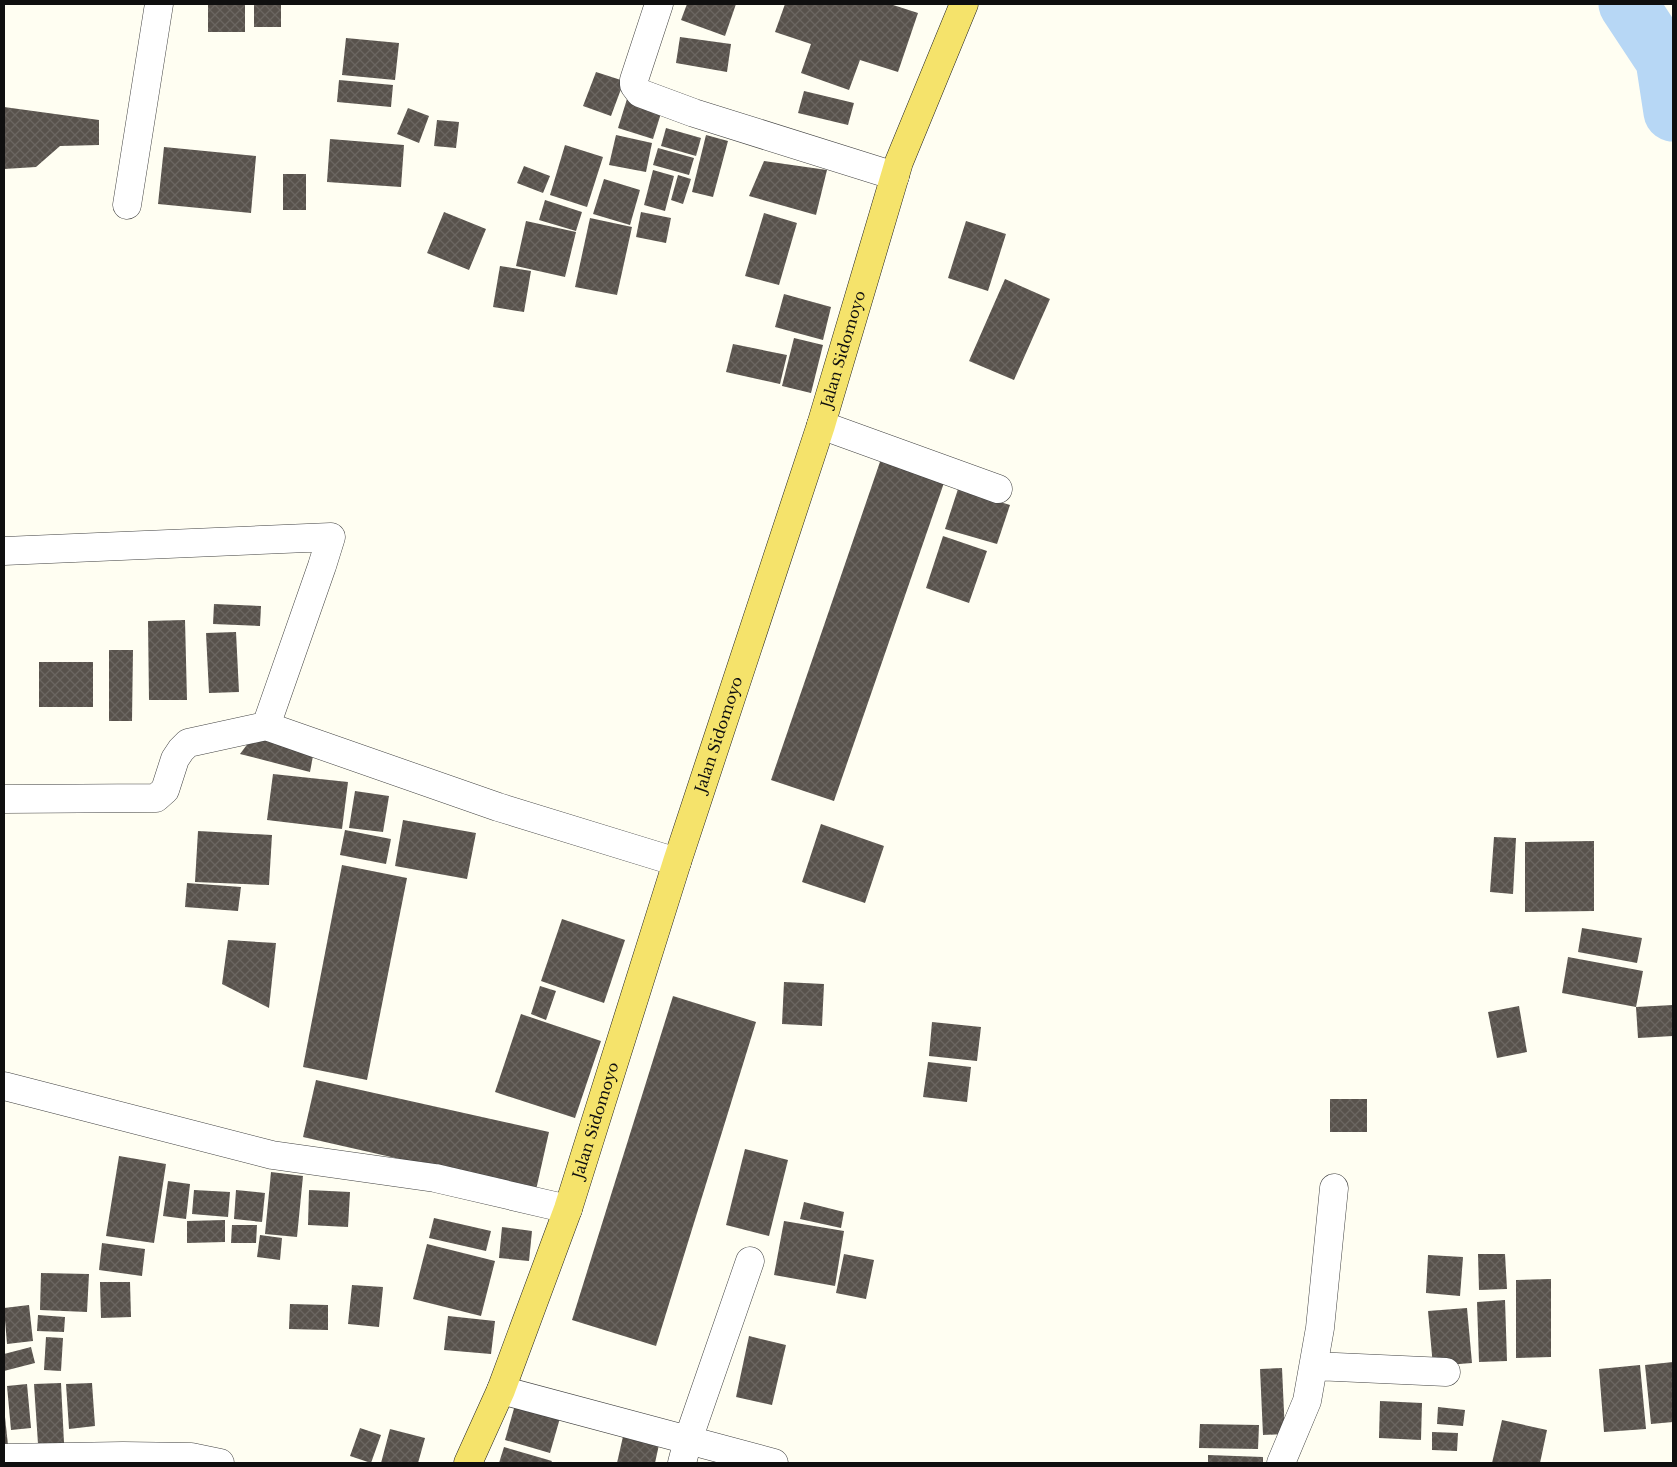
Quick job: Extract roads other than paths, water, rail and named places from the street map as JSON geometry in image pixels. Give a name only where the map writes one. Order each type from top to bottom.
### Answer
[{"type":"main road","name":"Jalan Sidomoyo","points":[[468,1463],[501,1390],[568,1209],[678,862],[821,425],[895,176],[964,4]]},
{"type":"street","points":[[127,205],[159,4]]},
{"type":"street","points":[[659,4],[634,80],[634,85],[640,93],[694,113],[895,176]]},
{"type":"street","points":[[821,425],[998,489]]},
{"type":"street","points":[[4,551],[331,537],[266,726]]},
{"type":"street","points":[[4,799],[156,798],[165,790],[175,759],[188,743],[266,726],[498,807],[678,862]]},
{"type":"street","points":[[4,1086],[272,1155],[435,1178],[568,1209]]},
{"type":"street","points":[[1281,1463],[1308,1401],[1320,1328],[1334,1188]]},
{"type":"street","points":[[685,1452],[750,1261]]},
{"type":"street","points":[[1314,1366],[1446,1372]]},
{"type":"street","points":[[501,1390],[685,1452],[774,1463]]},
{"type":"street","points":[[4,1458],[191,1457],[220,1463]]},
{"type":"waterway","points":[[1628,4],[1665,60],[1673,112]]}]
